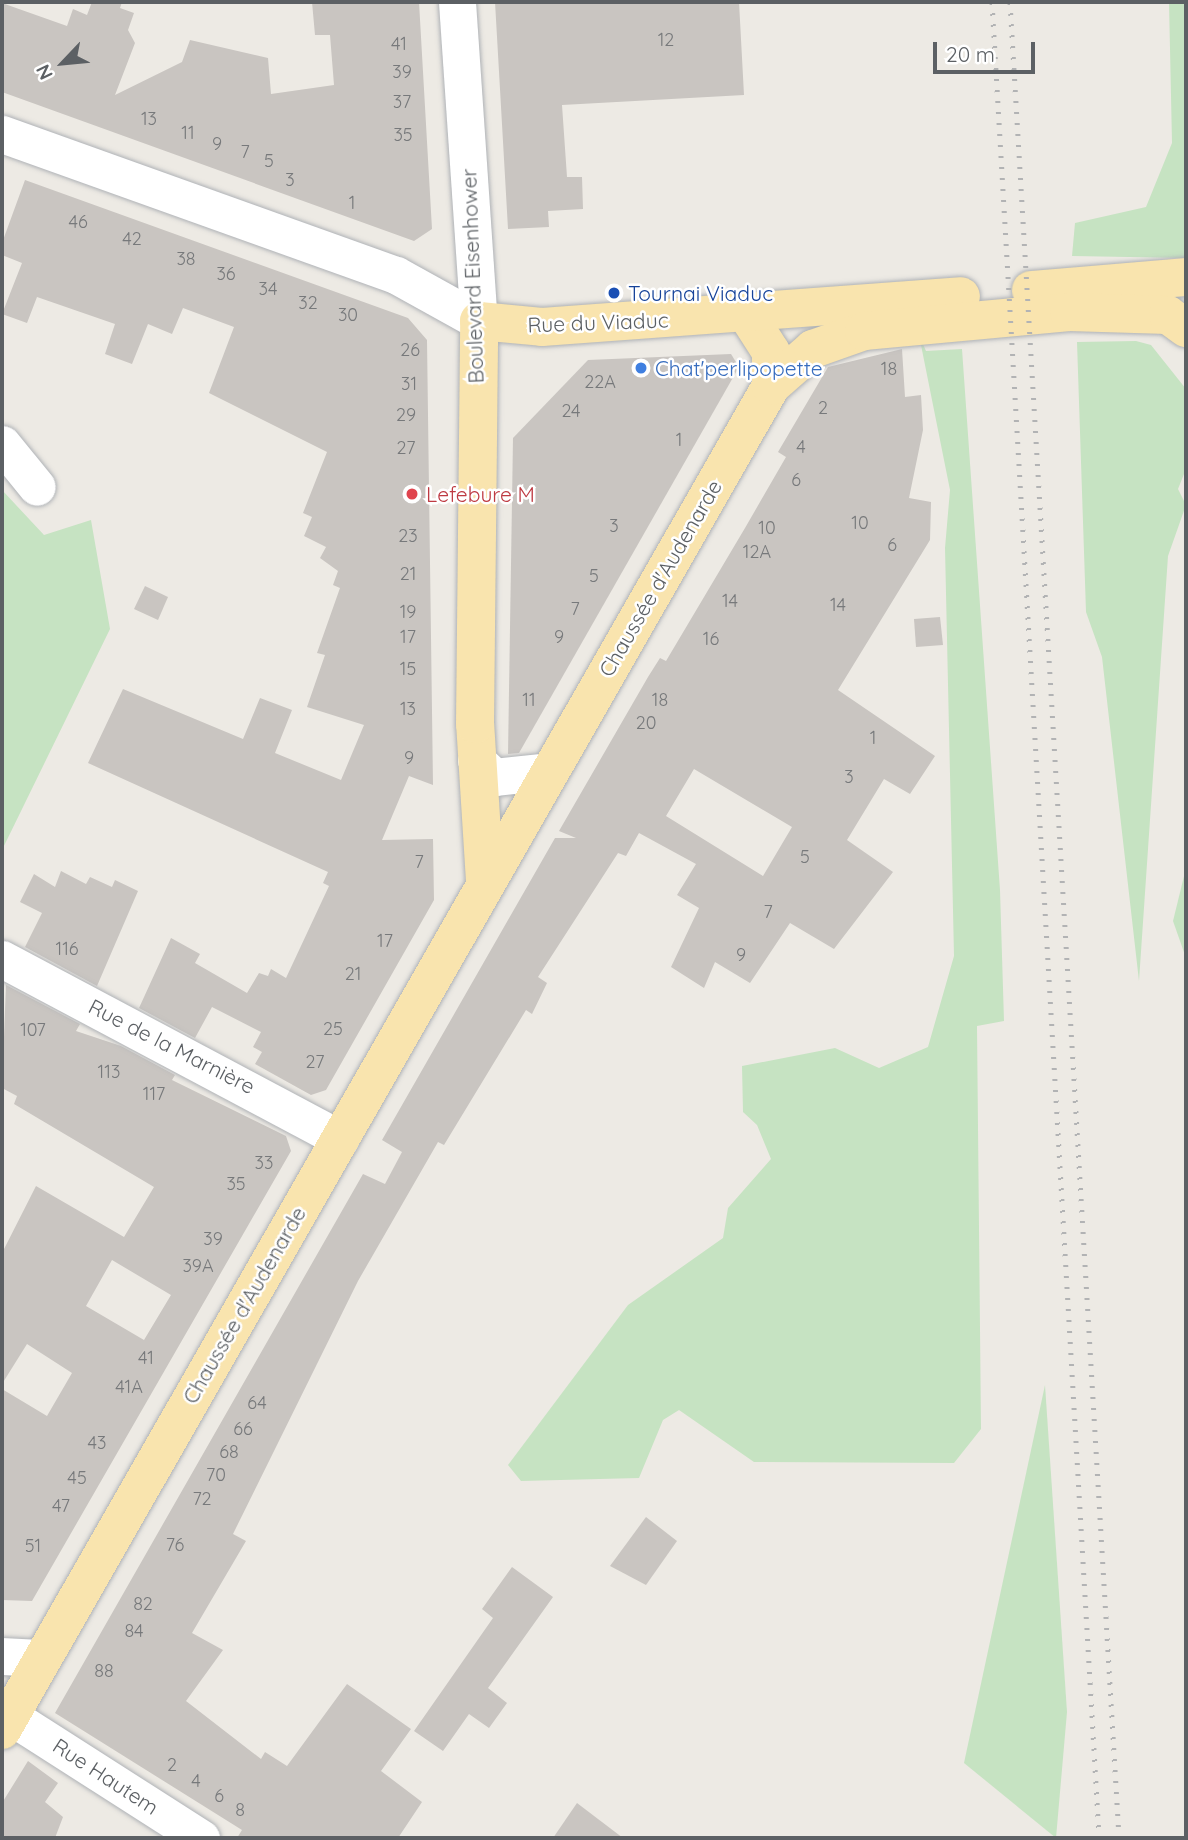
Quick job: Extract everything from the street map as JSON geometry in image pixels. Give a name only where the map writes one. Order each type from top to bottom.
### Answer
[{"type":"main road","name":"Rue du Viaduc","points":[[478,321],[542,327],[1186,277]]},
{"type":"main road","points":[[771,386],[813,349],[864,331],[1069,312],[1168,315],[1186,328]]},
{"type":"main road","points":[[746,313],[771,352],[771,386]]},
{"type":"main road","name":"Boulevard Eisenhower","points":[[476,761],[478,321]]},
{"type":"main road","name":"Chaussée d'Audenarde","points":[[6,1723],[485,881],[771,386]]},
{"type":"main road","points":[[476,761],[485,881]]},
{"type":"street","name":"Boulevard Eisenhower","points":[[457,2],[478,321]]},
{"type":"street","name":"Rue du Viaduc","points":[[2,134],[396,275],[478,321]]},
{"type":"street","points":[[2,444],[37,487]]},
{"type":"street","points":[[476,761],[494,777],[549,771]]},
{"type":"street","name":"Rue de la Marnière","points":[[2,959],[340,1139]]},
{"type":"street","points":[[2,1657],[41,1658]]},
{"type":"street","name":"Rue Hautem","points":[[6,1723],[201,1838]]},
{"type":"green space","points":[[1169,2],[1186,2],[1186,258],[1072,256],[1075,223],[1146,207],[1172,143]]},
{"type":"green space","points":[[919,335],[926,351],[962,349],[1000,890],[1004,1021],[977,1026],[981,1429],[954,1463],[754,1462],[679,1410],[663,1420],[639,1478],[521,1481],[508,1465],[628,1305],[723,1238],[728,1208],[771,1159],[757,1125],[743,1112],[742,1066],[835,1048],[879,1068],[928,1047],[954,956],[945,548],[950,490]]},
{"type":"green space","points":[[1136,341],[1151,345],[1186,389],[1186,469],[1178,489],[1186,505],[1168,556],[1139,981],[1102,657],[1086,612],[1077,342]]},
{"type":"green space","points":[[2,490],[44,535],[91,520],[110,629],[2,850]]},
{"type":"green space","points":[[1186,868],[1186,958],[1173,921]]},
{"type":"green space","points":[[1045,1385],[1067,1712],[1056,1838],[964,1763]]},
{"type":"building","points":[[92,2],[122,2],[120,8],[134,13],[128,30],[135,43],[115,95],[182,62],[190,40],[268,58],[271,94],[334,85],[330,35],[315,35],[312,2],[419,2],[432,229],[414,241],[2,92],[2,3],[67,26],[73,9],[87,15]]},
{"type":"building","points":[[495,2],[739,2],[744,95],[562,105],[567,177],[582,177],[583,209],[548,211],[549,227],[508,229]]},
{"type":"building","points":[[25,180],[408,318],[427,340],[433,785],[409,776],[382,840],[433,839],[434,900],[326,1090],[311,1095],[255,1064],[262,1052],[253,1047],[261,1032],[212,1007],[195,1038],[139,1008],[171,938],[200,954],[195,963],[247,993],[259,973],[268,976],[271,969],[286,978],[329,886],[323,883],[328,872],[88,763],[123,689],[243,739],[260,698],[292,710],[275,753],[341,780],[364,725],[307,707],[325,655],[317,653],[340,588],[333,585],[338,571],[320,558],[326,547],[304,536],[312,517],[303,513],[327,452],[209,393],[234,327],[183,308],[172,334],[148,324],[132,364],[105,354],[115,324],[37,297],[27,323],[2,314],[22,263],[2,255],[2,243]]},
{"type":"building","points":[[902,349],[905,397],[921,395],[923,430],[909,498],[931,502],[930,540],[838,690],[935,756],[910,794],[884,779],[847,840],[893,872],[834,949],[790,923],[750,983],[715,962],[704,988],[671,967],[699,908],[677,895],[696,864],[639,833],[626,856],[618,853],[538,977],[547,983],[532,1014],[526,1010],[444,1145],[438,1142],[358,1281],[233,1534],[246,1541],[192,1633],[223,1650],[186,1701],[261,1759],[265,1752],[287,1766],[347,1684],[411,1729],[381,1771],[422,1802],[398,1838],[237,1838],[242,1830],[55,1713],[363,1174],[385,1184],[402,1152],[382,1140],[555,838],[576,838],[559,831],[648,677],[660,658],[666,661],[745,528],[786,457],[778,452],[828,367]],"holes":[[[694,769],[792,827],[763,876],[666,816]]]},
{"type":"building","points":[[731,354],[739,367],[519,753],[508,754],[513,438],[588,360]]},
{"type":"building","points":[[145,586],[168,597],[158,620],[134,609]]},
{"type":"building","points":[[940,617],[943,645],[916,647],[914,619]]},
{"type":"building","points":[[61,871],[86,884],[90,877],[112,887],[115,880],[138,891],[97,986],[25,947],[42,913],[20,902],[34,874],[55,887]]},
{"type":"building","points":[[6,985],[80,1024],[76,1031],[121,1046],[175,1075],[172,1080],[286,1136],[291,1151],[32,1601],[2,1600],[2,1389],[47,1416],[72,1373],[27,1344],[2,1384],[2,1253],[36,1186],[124,1237],[154,1187],[14,1104],[17,1096],[2,1088]],"holes":[[[112,1260],[171,1295],[144,1340],[86,1306]]]},
{"type":"building","points":[[646,1517],[677,1541],[646,1585],[610,1566]]},
{"type":"building","points":[[512,1567],[553,1597],[488,1688],[507,1703],[489,1728],[469,1714],[443,1751],[414,1731],[493,1618],[482,1609]]},
{"type":"building","points":[[28,1761],[58,1783],[45,1802],[63,1817],[55,1838],[2,1838],[2,1803]]},
{"type":"building","points":[[577,1803],[623,1838],[553,1838]]},
{"type":"railway","points":[[992,2],[1099,1838]]},
{"type":"railway","points":[[1010,2],[1119,1838]]},
{"type":"place","name":"Tournai Viaduc","points":[[614,293]]},
{"type":"place","name":"Chat'perlipopette","points":[[641,368]]},
{"type":"place","name":"Lefebure M","points":[[412,494]]}]
